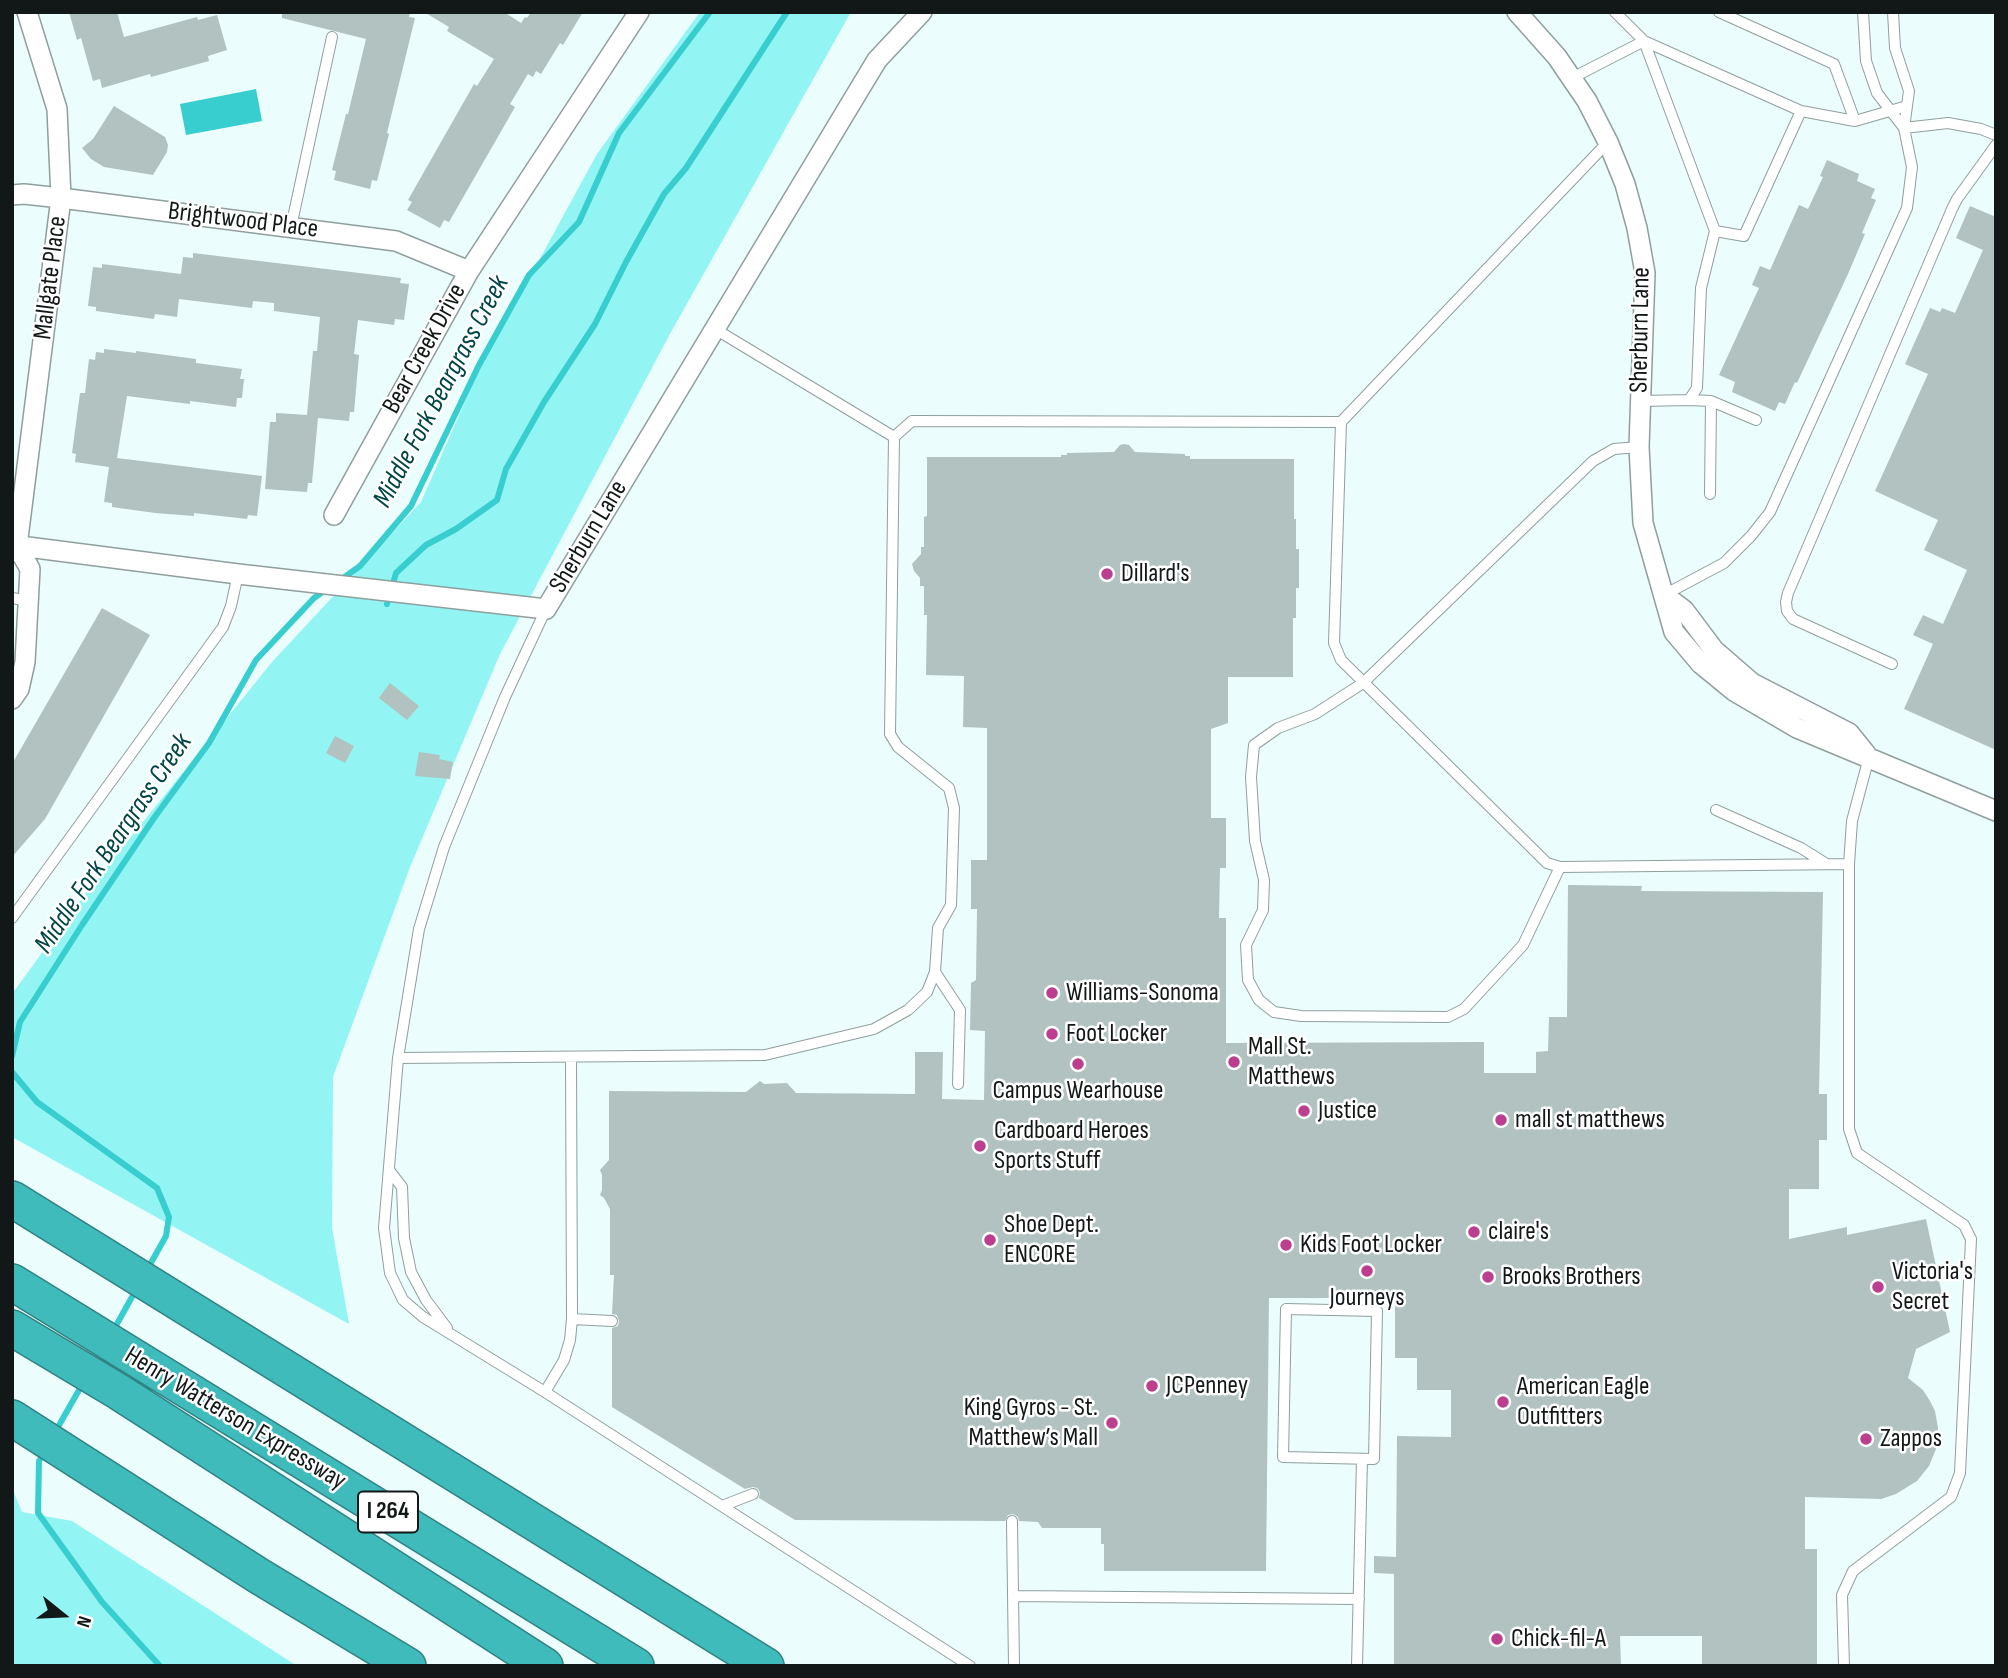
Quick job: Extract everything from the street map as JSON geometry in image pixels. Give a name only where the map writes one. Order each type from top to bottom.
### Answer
[{"type":"highway","points":[[12,1199],[766,1666]]},
{"type":"highway","name":"Henry Watterson Expressway","points":[[12,1282],[636,1666]]},
{"type":"highway","name":"Henry Watterson Expressway","points":[[12,1328],[120,1392],[545,1666]]},
{"type":"highway","points":[[13,1423],[81,1462],[259,1576],[408,1666]]},
{"type":"street","name":"Mallgate Place","points":[[14,548],[61,198],[57,109],[27,12]]},
{"type":"street","name":"Bear Creek Drive","points":[[334,515],[469,271],[639,12]]},
{"type":"street","name":"Sherburn Lane","points":[[1517,12],[1557,57],[1587,101],[1625,184],[1637,228],[1645,273],[1639,447],[1643,523],[1664,595]]},
{"type":"street","name":"Sherburn Lane","points":[[14,548],[546,609],[877,60],[921,13]]},
{"type":"street","name":"Brightwood Place","points":[[12,195],[61,198],[397,241],[469,271]]},
{"type":"street","points":[[12,699],[19,689],[25,662],[20,599],[30,569],[14,548]]},
{"type":"street","points":[[1664,595],[1684,610],[1714,650],[1752,683],[1849,733],[1869,757],[1996,811]]},
{"type":"lane","points":[[1615,12],[1644,41],[1801,111],[1855,121],[1907,106]]},
{"type":"lane","points":[[1719,12],[1834,64],[1855,121]]},
{"type":"lane","points":[[1863,12],[1866,61],[1877,93],[1904,128]]},
{"type":"lane","points":[[1664,595],[1724,563],[1770,512],[1907,208],[1912,167],[1904,128],[1909,90],[1895,48],[1893,12]]},
{"type":"lane","points":[[291,228],[332,37]]},
{"type":"lane","points":[[1572,78],[1644,41]]},
{"type":"lane","points":[[1644,41],[1715,231],[1701,288],[1697,388],[1689,400]]},
{"type":"lane","points":[[1715,231],[1744,236],[1801,111]]},
{"type":"lane","points":[[1904,128],[1948,123],[1981,129],[1996,135]]},
{"type":"lane","points":[[1608,142],[1341,422],[1334,643],[1341,660],[1363,683],[1546,863],[1560,867],[1849,864]]},
{"type":"lane","points":[[1892,664],[1793,619],[1787,611],[1786,602],[1952,209],[1996,145]]},
{"type":"lane","points":[[715,329],[894,437]]},
{"type":"lane","points":[[1640,401],[1711,401],[1756,420]]},
{"type":"lane","points":[[1710,494],[1711,401]]},
{"type":"lane","points":[[398,1058],[765,1055],[874,1029],[908,1010],[927,992],[935,972],[938,928],[951,905],[954,808],[949,788],[898,747],[890,734],[894,437],[912,421],[1341,422]]},
{"type":"lane","points":[[1560,867],[1523,945],[1464,1009],[1448,1017],[1301,1016],[1274,1012],[1259,1000],[1248,980],[1246,945],[1263,910],[1264,880],[1255,841],[1251,777],[1254,745],[1278,728],[1315,714],[1363,683],[1593,461],[1614,449],[1639,447]]},
{"type":"lane","points":[[12,918],[223,627],[238,574]]},
{"type":"lane","points":[[546,609],[505,697],[444,847],[419,929],[398,1058],[384,1228],[390,1273],[403,1300],[423,1317],[545,1392],[970,1666]]},
{"type":"lane","points":[[1844,1666],[1842,1595],[1853,1571],[1951,1497],[1960,1473],[1971,1239],[1964,1225],[1857,1153],[1849,1129],[1849,864],[1852,821],[1869,757]]},
{"type":"lane","points":[[1716,810],[1801,848],[1826,864]]},
{"type":"lane","points":[[935,972],[960,1010],[958,1084]]},
{"type":"lane","points":[[545,1392],[568,1350],[572,1319],[571,1057]]},
{"type":"lane","points":[[389,1170],[402,1187],[404,1238],[411,1272],[426,1300],[450,1333]]},
{"type":"lane","points":[[1286,1309],[1377,1311],[1374,1459],[1362,1459],[1283,1457],[1286,1309]]},
{"type":"lane","points":[[572,1319],[612,1321]]},
{"type":"lane","points":[[1357,1666],[1362,1459]]},
{"type":"lane","points":[[722,1506],[753,1494]]},
{"type":"lane","points":[[1012,1521],[1014,1666]]},
{"type":"lane","points":[[1013,1596],[1359,1599]]},
{"type":"shaded area","points":[[700,12],[851,12],[671,332],[500,654],[410,867],[333,1077],[332,1228],[349,1324],[12,1137],[12,994],[85,894],[272,662],[421,502],[478,372],[597,154]]},
{"type":"shaded area","points":[[256,89],[262,121],[186,135],[180,104]]},
{"type":"shaded area","points":[[12,1488],[22,1512],[72,1521],[297,1666],[12,1666]]},
{"type":"building","points":[[69,12],[117,12],[124,37],[197,17],[198,20],[217,15],[227,50],[208,56],[209,61],[102,88],[100,79],[93,81],[81,38],[77,40]]},
{"type":"building","points":[[282,12],[410,12],[409,17],[415,18],[377,181],[372,180],[370,189],[334,180],[336,171],[332,170],[366,39],[282,18]]},
{"type":"building","points":[[424,12],[504,12],[521,23],[531,12],[583,12],[541,74],[536,71],[533,77],[528,74],[510,104],[515,107],[449,222],[444,220],[440,228],[407,210],[412,202],[408,200],[474,84],[477,86],[494,59],[447,31],[449,27]]},
{"type":"building","points":[[114,106],[165,137],[167,152],[153,175],[104,167],[91,159],[82,148],[93,139]]},
{"type":"building","points":[[1827,160],[1859,174],[1857,181],[1875,189],[1871,198],[1876,200],[1848,274],[1797,383],[1795,382],[1785,404],[1779,402],[1775,411],[1732,392],[1735,382],[1719,375],[1759,288],[1752,285],[1760,266],[1770,270],[1799,205],[1808,209],[1823,177],[1820,176]]},
{"type":"building","points":[[1970,206],[1996,217],[1996,750],[1904,709],[1933,644],[1913,635],[1923,615],[1943,624],[1967,570],[1924,550],[1938,520],[1875,491],[1928,374],[1905,364],[1930,308],[1940,312],[1942,308],[1955,313],[1983,250],[1956,238]]},
{"type":"building","points":[[193,253],[401,278],[400,283],[409,284],[404,320],[395,319],[394,325],[358,320],[354,354],[359,355],[354,412],[350,412],[349,421],[318,418],[312,483],[308,483],[307,492],[265,489],[270,422],[276,422],[276,413],[307,415],[313,351],[317,351],[320,317],[274,311],[274,303],[253,301],[252,308],[179,299],[177,317],[155,314],[154,319],[96,311],[96,307],[88,306],[93,267],[102,268],[102,264],[181,274],[183,257],[193,258]]},
{"type":"building","points":[[104,349],[196,359],[196,363],[242,369],[242,398],[237,398],[236,407],[127,396],[117,458],[262,476],[257,516],[248,515],[247,519],[194,513],[194,516],[155,513],[112,507],[112,503],[104,502],[109,467],[75,462],[76,454],[72,453],[80,393],[85,393],[89,359],[95,360],[96,352],[104,353]]},
{"type":"building","name":"Mall St. Matthews","points":[[1124,444],[1129,445],[1135,452],[1185,454],[1190,456],[1190,459],[1294,459],[1294,519],[1296,549],[1299,549],[1299,588],[1296,588],[1296,618],[1293,618],[1293,677],[1228,677],[1228,723],[1211,729],[1211,818],[1226,818],[1226,868],[1220,868],[1219,918],[1226,918],[1226,1043],[1484,1042],[1484,1073],[1536,1073],[1536,1052],[1548,1051],[1549,1017],[1567,1017],[1568,885],[1642,886],[1641,891],[1823,892],[1819,1094],[1827,1094],[1827,1140],[1819,1140],[1819,1189],[1789,1189],[1789,1239],[1847,1227],[1847,1235],[1926,1219],[1950,1332],[1916,1349],[1908,1378],[1923,1390],[1930,1401],[1938,1428],[1936,1449],[1929,1466],[1917,1481],[1896,1494],[1881,1499],[1805,1497],[1805,1549],[1817,1549],[1817,1666],[1702,1666],[1702,1636],[1620,1636],[1621,1666],[1394,1666],[1394,1574],[1374,1573],[1374,1556],[1396,1557],[1397,1436],[1451,1437],[1451,1390],[1417,1390],[1417,1358],[1395,1358],[1395,1298],[1269,1298],[1266,1571],[1104,1571],[1101,1528],[1042,1528],[1038,1522],[1019,1521],[1013,1514],[1008,1515],[1005,1521],[795,1520],[759,1498],[760,1492],[757,1488],[745,1489],[612,1407],[612,1328],[618,1326],[619,1321],[617,1315],[612,1314],[614,1275],[610,1275],[610,1209],[600,1195],[600,1170],[609,1160],[609,1091],[746,1092],[760,1081],[764,1084],[787,1083],[796,1093],[915,1094],[915,1052],[943,1052],[942,1099],[984,1100],[985,1031],[970,1030],[971,983],[976,980],[977,909],[971,909],[971,860],[987,860],[987,728],[963,727],[964,676],[926,675],[927,615],[924,615],[924,586],[920,586],[920,578],[912,564],[921,554],[921,547],[924,547],[927,457],[1061,457],[1067,453],[1114,452]]},
{"type":"building","points":[[102,608],[150,635],[45,819],[12,857],[12,764]]},
{"type":"building","points":[[390,683],[419,706],[407,720],[379,698]]},
{"type":"building","points":[[335,736],[354,746],[345,763],[326,753]]},
{"type":"building","points":[[419,752],[440,755],[439,759],[453,762],[450,779],[415,776]]},
{"type":"waterway","name":"Middle Fork Beargrass Creek","points":[[339,581],[360,566],[411,506],[479,365],[529,275],[579,222],[619,133],[710,12]]},
{"type":"waterway","points":[[387,604],[396,573],[426,545],[456,529],[497,500],[506,469],[544,402],[595,324],[664,194],[686,168],[787,12]]},
{"type":"waterway","name":"Middle Fork Beargrass Creek","points":[[12,1056],[20,1022],[154,818],[209,743],[256,660],[314,598],[327,589]]},
{"type":"waterway","name":"Middle Fork Beargrass Creek","points":[[12,1072],[37,1102],[157,1188],[169,1217],[166,1236],[147,1270]]},
{"type":"waterway","name":"Middle Fork Beargrass Creek","points":[[113,1331],[137,1288]]},
{"type":"waterway","name":"Middle Fork Beargrass Creek","points":[[54,1434],[83,1383]]},
{"type":"waterway","name":"Middle Fork Beargrass Creek","points":[[44,1453],[39,1461],[38,1513],[102,1602],[160,1666]]},
{"type":"place","name":"Dillard's","points":[[1107,574]]},
{"type":"place","name":"Williams-Sonoma","points":[[1052,993]]},
{"type":"place","name":"Foot Locker","points":[[1052,1034]]},
{"type":"place","name":"Mall St. Matthews","points":[[1234,1062]]},
{"type":"place","name":"Campus Wearhouse","points":[[1078,1064]]},
{"type":"place","name":"Justice","points":[[1304,1111]]},
{"type":"place","name":"mall st matthews","points":[[1501,1120]]},
{"type":"place","name":"Cardboard Heroes Sports Stuff","points":[[980,1146]]},
{"type":"place","name":"claire's","points":[[1474,1232]]},
{"type":"place","name":"Shoe Dept. ENCORE","points":[[990,1240]]},
{"type":"place","name":"Kids Foot Locker","points":[[1286,1245]]},
{"type":"place","name":"Journeys","points":[[1367,1271]]},
{"type":"place","name":"Brooks Brothers","points":[[1488,1277]]},
{"type":"place","name":"Victoria's Secret","points":[[1878,1287]]},
{"type":"place","name":"JCPenney","points":[[1152,1386]]},
{"type":"place","name":"American Eagle Outfitters","points":[[1503,1402]]},
{"type":"place","name":"King Gyros - St. Matthew’s Mall","points":[[1112,1423]]},
{"type":"place","name":"Zappos","points":[[1866,1439]]},
{"type":"place","name":"Chick-fil-A","points":[[1497,1639]]}]
